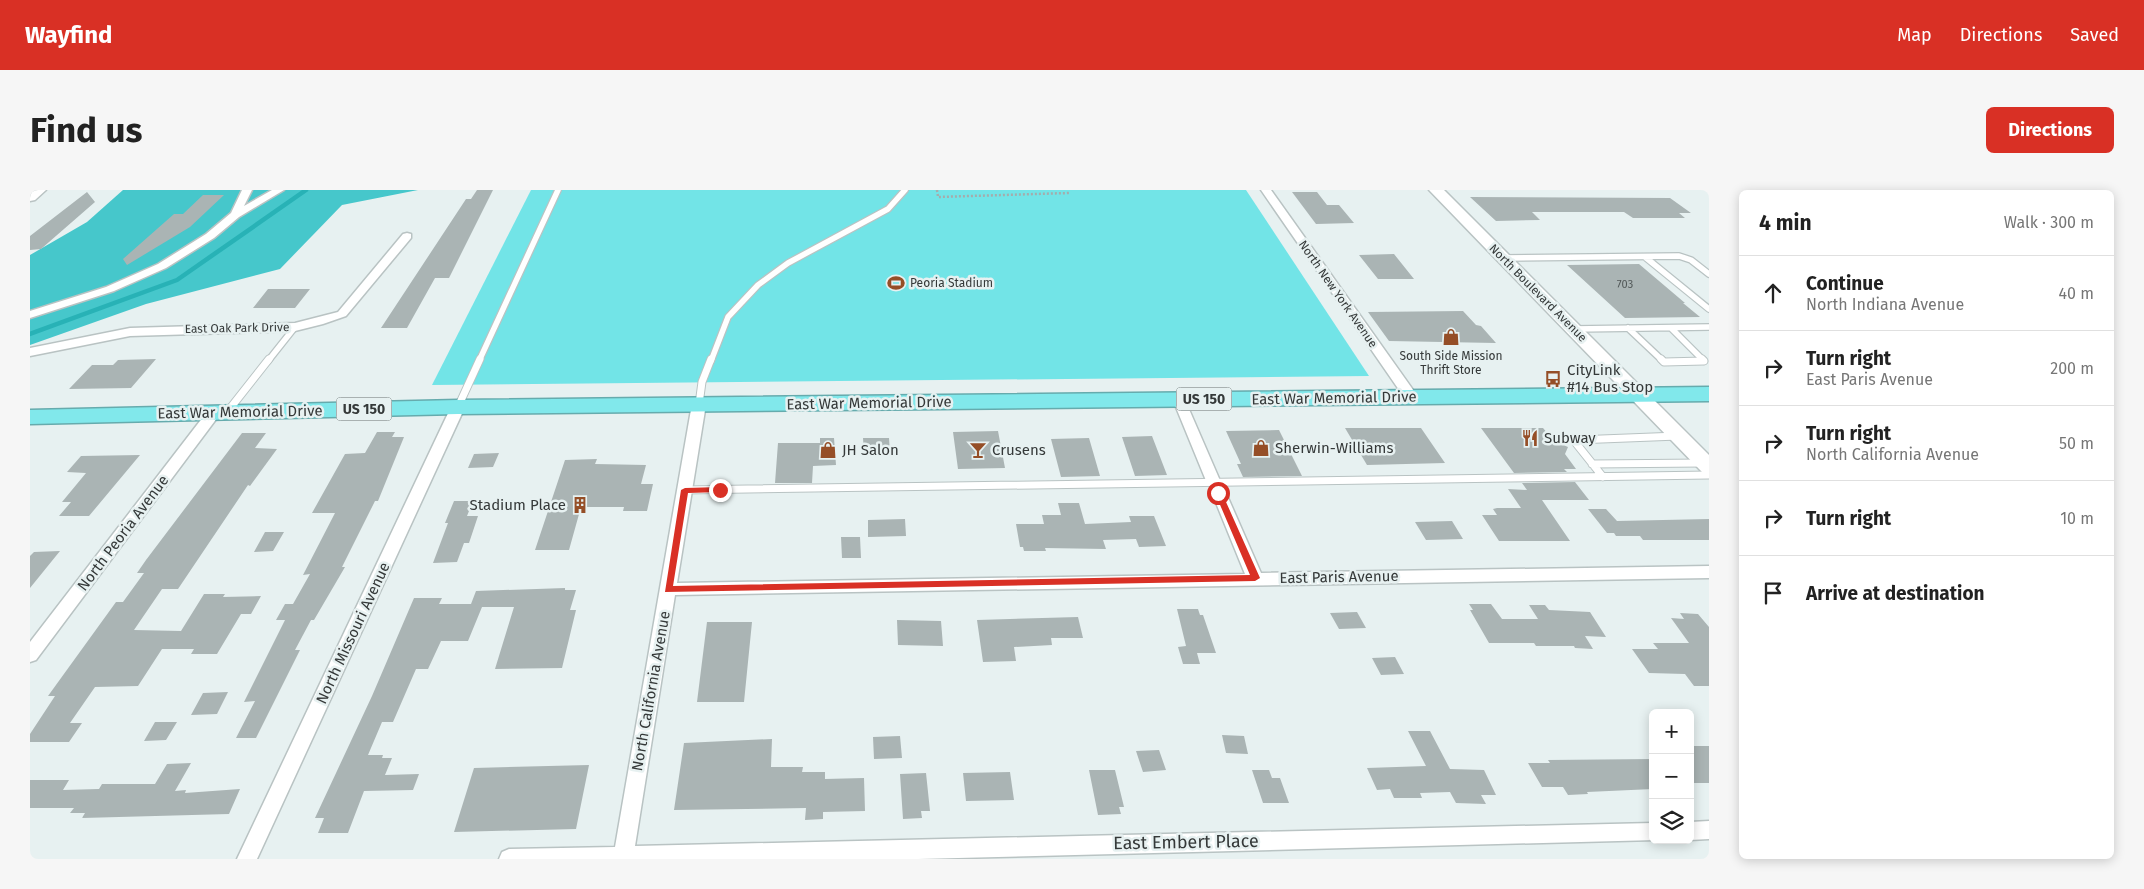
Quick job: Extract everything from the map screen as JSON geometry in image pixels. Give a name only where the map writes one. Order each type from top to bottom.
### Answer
[{"type":"highway","name":"East War Memorial Drive","points":[[30,417],[222,411],[285,412],[458,407],[1709,394]]},
{"type":"street","points":[[30,197],[40,190]]},
{"type":"street","points":[[235,215],[247,190]]},
{"type":"street","points":[[30,316],[110,289],[162,266],[210,236],[235,215],[279,190]]},
{"type":"street","name":"North New York Avenue","points":[[1266,190],[1411,397]]},
{"type":"street","name":"North Boulevard Avenue","points":[[1436,190],[1640,395],[1708,468]]},
{"type":"street","name":"East Oak Park Drive","points":[[30,352],[130,332],[175,329],[295,327],[319,322],[342,314],[407,236]]},
{"type":"street","points":[[1179,400],[1255,578]]},
{"type":"street","name":"North California Avenue","points":[[623,857],[699,404]]},
{"type":"street","name":"North Missouri Avenue","points":[[247,859],[458,407]]},
{"type":"street","name":"North Peoria Avenue","points":[[30,654],[222,411]]},
{"type":"street","name":"East Paris Avenue","points":[[668,589],[1709,572]]},
{"type":"street","points":[[1694,831],[1709,830]]},
{"type":"street","name":"East Embert Place","points":[[509,859],[1649,832]]},
{"type":"lane","points":[[458,407],[558,190]]},
{"type":"lane","points":[[699,404],[702,382],[728,317],[758,285],[788,263],[888,209],[904,190]]},
{"type":"lane","points":[[1645,256],[1709,309]]},
{"type":"lane","points":[[1504,258],[1685,257],[1709,274]]},
{"type":"lane","name":"North Peoria Avenue","points":[[222,411],[295,327]]},
{"type":"lane","points":[[1574,329],[1709,327]]},
{"type":"lane","points":[[1628,328],[1664,362],[1704,361],[1671,328]]},
{"type":"lane","points":[[1603,477],[1575,442],[1576,440],[1680,436]]},
{"type":"lane","points":[[1592,464],[1708,468]]},
{"type":"lane","points":[[685,490],[1216,488],[1603,477],[1708,468]]},
{"type":"path","points":[[937,190],[938,197],[1058,191],[1069,193]]},
{"type":"shaded area","points":[[123,190],[418,190],[342,205],[280,269],[146,304],[30,345],[30,255],[87,222]]},
{"type":"shaded area","name":"Peoria Stadium","points":[[531,190],[1246,190],[1369,376],[432,385]]},
{"type":"building","points":[[477,190],[493,190],[449,278],[435,278],[407,328],[381,328],[466,199],[471,199]]},
{"type":"building","points":[[87,192],[95,202],[41,249],[30,250],[30,236]]},
{"type":"building","points":[[1292,192],[1317,192],[1327,205],[1339,205],[1354,223],[1316,224]]},
{"type":"building","points":[[203,195],[224,195],[190,227],[127,265],[123,259],[174,214],[183,214]]},
{"type":"building","points":[[1470,197],[1670,198],[1691,213],[1679,213],[1685,218],[1633,218],[1624,212],[1532,212],[1540,220],[1496,221]]},
{"type":"building","points":[[1394,254],[1414,279],[1378,279],[1359,255]]},
{"type":"building","points":[[1639,264],[1700,317],[1625,318],[1567,265]]},
{"type":"building","points":[[268,289],[310,289],[295,308],[253,308]]},
{"type":"building","points":[[1463,311],[1476,325],[1481,326],[1496,343],[1389,341],[1368,312]]},
{"type":"building","points":[[156,359],[131,388],[69,389],[92,365],[113,365],[118,360]]},
{"type":"building","points":[[1345,428],[1421,428],[1445,463],[1367,465]]},
{"type":"building","points":[[1481,428],[1543,428],[1554,441],[1568,447],[1565,454],[1576,469],[1564,469],[1567,472],[1514,473]]},
{"type":"building","name":"Sherwin-Williams","points":[[1279,430],[1302,476],[1243,477],[1237,464],[1241,464],[1226,431]]},
{"type":"building","name":"Crusens","points":[[998,431],[1005,468],[958,469],[953,432]]},
{"type":"building","points":[[377,432],[395,432],[392,437],[404,437],[378,501],[375,501],[342,567],[345,567],[314,620],[311,620],[295,650],[300,650],[256,738],[236,738],[255,701],[244,702],[285,620],[276,620],[285,604],[293,604],[310,574],[303,575],[335,513],[312,513],[345,454],[365,453]]},
{"type":"building","points":[[242,433],[266,433],[255,448],[277,449],[250,486],[248,485],[178,589],[162,589],[134,630],[181,631],[204,594],[225,594],[223,597],[261,596],[251,614],[241,614],[217,654],[191,654],[194,649],[162,649],[138,686],[95,687],[70,723],[82,723],[69,742],[30,742],[30,734],[55,696],[48,696],[116,602],[123,602],[144,573],[137,573],[146,560]]},
{"type":"building","points":[[1152,436],[1167,475],[1135,476],[1122,437]]},
{"type":"building","points":[[820,438],[834,438],[836,465],[813,466],[812,483],[775,483],[778,443],[820,443]]},
{"type":"building","points":[[863,438],[889,438],[890,453],[864,453]]},
{"type":"building","points":[[1089,438],[1100,476],[1061,477],[1051,439]]},
{"type":"building","points":[[499,453],[493,467],[468,468],[474,454]]},
{"type":"building","points":[[140,455],[89,516],[59,516],[71,502],[62,502],[86,473],[67,472],[81,456]]},
{"type":"building","name":"Stadium Place","points":[[597,459],[595,464],[646,465],[641,484],[653,484],[647,511],[623,511],[624,507],[581,507],[569,550],[535,550],[565,460]]},
{"type":"building","points":[[1575,482],[1589,500],[1542,500],[1570,541],[1499,541],[1482,515],[1497,515],[1493,509],[1497,508],[1521,508],[1508,489],[1527,490],[1522,483]]},
{"type":"building","points":[[454,501],[473,501],[467,516],[478,516],[469,543],[464,543],[457,562],[433,563],[448,523],[445,523]]},
{"type":"building","points":[[1058,503],[1079,503],[1085,524],[1131,522],[1129,516],[1154,516],[1166,546],[1139,547],[1136,539],[1103,540],[1106,549],[1045,548],[1046,551],[1024,551],[1023,547],[1020,547],[1016,524],[1044,524],[1042,515],[1061,515]]},
{"type":"building","points":[[1588,509],[1606,509],[1617,521],[1709,519],[1709,540],[1643,540],[1640,536],[1616,536],[1614,533],[1607,533]]},
{"type":"building","points":[[905,519],[906,536],[868,537],[868,520]]},
{"type":"building","points":[[1452,521],[1463,539],[1426,540],[1415,522]]},
{"type":"building","points":[[265,532],[284,532],[273,551],[254,552]]},
{"type":"building","points":[[841,537],[860,537],[861,558],[842,558]]},
{"type":"building","points":[[60,551],[30,588],[30,556],[34,552]]},
{"type":"building","points":[[565,588],[565,590],[576,590],[570,610],[576,610],[562,668],[495,669],[514,607],[482,607],[468,641],[441,641],[428,669],[416,669],[393,722],[382,722],[368,755],[383,755],[382,758],[392,758],[385,775],[419,774],[413,790],[364,791],[348,833],[318,833],[324,818],[315,818],[372,696],[414,598],[442,598],[439,604],[471,604],[476,591]]},
{"type":"building","points":[[1469,604],[1491,604],[1502,619],[1538,619],[1529,605],[1545,605],[1549,610],[1590,612],[1606,637],[1585,636],[1593,649],[1575,648],[1574,646],[1536,646],[1534,643],[1489,643],[1470,610],[1473,610]]},
{"type":"building","points":[[1177,609],[1198,609],[1200,615],[1203,615],[1216,653],[1197,653],[1200,664],[1183,664],[1178,647],[1186,646]]},
{"type":"building","points":[[1357,612],[1366,628],[1339,629],[1330,613]]},
{"type":"building","points":[[1680,613],[1698,614],[1709,627],[1709,686],[1694,686],[1685,674],[1649,673],[1632,649],[1658,649],[1653,643],[1689,643],[1671,618],[1684,619]]},
{"type":"building","points":[[1078,617],[1083,638],[1051,638],[1052,645],[1014,647],[1016,661],[983,662],[977,620]]},
{"type":"building","points":[[897,620],[941,621],[943,646],[898,645]]},
{"type":"building","points":[[707,622],[752,622],[744,702],[697,702]]},
{"type":"building","points":[[1395,657],[1404,674],[1381,675],[1372,658]]},
{"type":"building","points":[[228,692],[217,714],[191,715],[203,693]]},
{"type":"building","points":[[155,722],[177,722],[166,740],[144,741]]},
{"type":"building","points":[[1408,731],[1430,731],[1450,769],[1484,770],[1496,795],[1481,795],[1486,804],[1456,803],[1450,792],[1420,793],[1422,798],[1394,798],[1390,789],[1377,790],[1367,768],[1426,766]]},
{"type":"building","points":[[1222,735],[1244,736],[1248,754],[1226,753]]},
{"type":"building","points":[[900,736],[902,758],[874,759],[873,737]]},
{"type":"building","points":[[772,739],[771,767],[803,767],[802,772],[825,772],[825,779],[864,778],[865,811],[823,812],[823,819],[805,820],[806,808],[674,810],[684,743]]},
{"type":"building","points":[[1694,746],[1709,746],[1709,783],[1694,783]]},
{"type":"building","points":[[1159,750],[1166,770],[1143,772],[1136,751]]},
{"type":"building","points":[[1649,759],[1649,789],[1587,792],[1588,794],[1568,795],[1563,787],[1542,787],[1528,763],[1550,763],[1548,760]]},
{"type":"building","points":[[191,763],[175,791],[186,790],[185,793],[240,789],[229,814],[82,818],[85,813],[70,813],[74,808],[30,808],[30,780],[69,780],[63,790],[99,789],[102,784],[155,784],[167,764]]},
{"type":"building","points":[[589,765],[576,829],[454,832],[474,768]]},
{"type":"building","points":[[1089,770],[1115,770],[1124,807],[1119,807],[1121,814],[1098,815]]},
{"type":"building","points":[[1252,770],[1269,770],[1272,778],[1280,778],[1289,803],[1263,803]]},
{"type":"building","points":[[1010,772],[1014,800],[966,801],[963,773]]},
{"type":"building","points":[[926,773],[930,811],[921,811],[922,818],[903,819],[900,774]]},
{"type":"waterway","points":[[30,334],[177,280],[306,190]]},
{"type":"place","name":"Peoria Stadium","points":[[896,283]]},
{"type":"place","name":"South Side Mission Thrift Store","points":[[1451,337]]},
{"type":"place","name":"CityLink #14 Bus Stop","points":[[1553,379]]},
{"type":"place","name":"Subway","points":[[1530,438]]},
{"type":"place","name":"Sherwin-Williams","points":[[1261,448]]},
{"type":"place","name":"JH Salon","points":[[828,450]]},
{"type":"place","name":"Crusens","points":[[978,450]]},
{"type":"place","name":"Stadium Place","points":[[580,505]]},
{"type":"route","points":[[720,490],[685,490],[668,589],[1255,578],[1218,493]]}]
